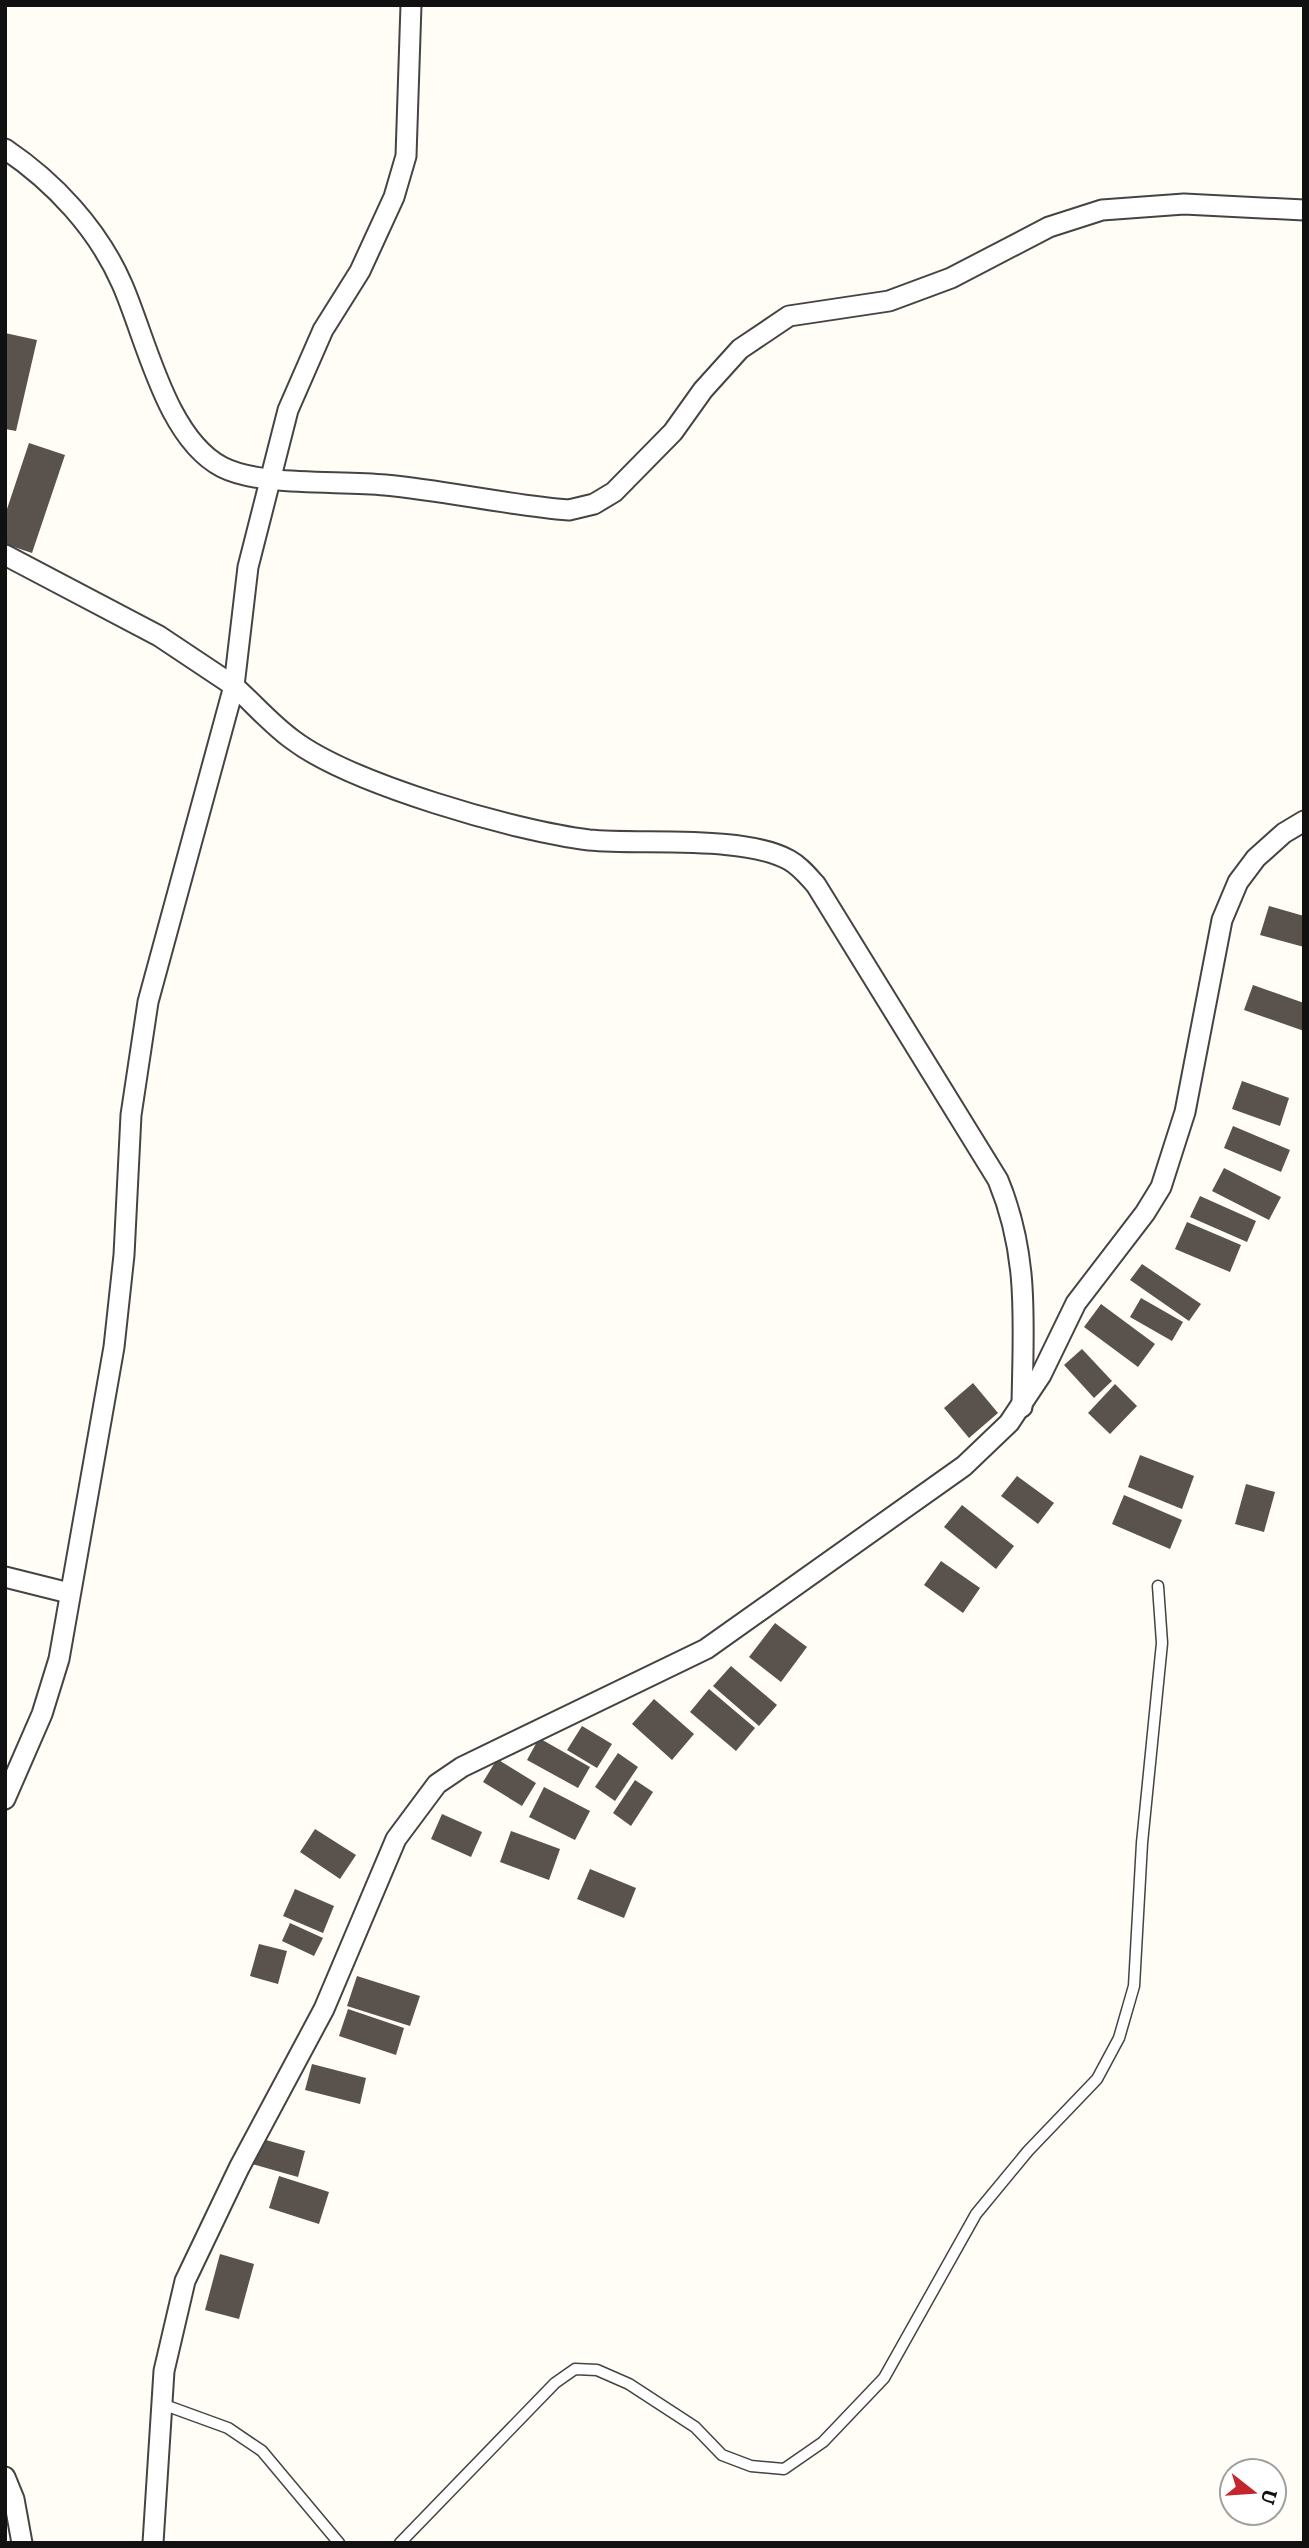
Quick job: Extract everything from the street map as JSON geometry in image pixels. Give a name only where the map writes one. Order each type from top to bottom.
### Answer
[{"type":"street","points":[[5,1799],[42,1714],[59,1659],[114,1347],[124,1255],[131,1115],[148,1002],[234,686],[248,567],[288,410],[323,330],[360,271],[394,197],[405,156],[411,5]]},
{"type":"street","points":[[5,149],[32,167],[86,222],[121,282],[163,392],[184,432],[220,466],[269,478],[468,494],[533,507],[569,510],[594,504],[639,469],[740,349],[789,316],[889,301],[951,278],[1049,227],[1102,210],[1184,204],[1304,210]]},
{"type":"street","points":[[5,555],[159,636],[234,686],[293,740],[332,763],[403,791],[504,822],[589,840],[757,850],[790,860],[805,872],[816,885],[1003,1191],[1016,1230],[1022,1269],[1021,1408]]},
{"type":"street","points":[[153,2543],[164,2371],[174,2322],[200,2247],[324,2010],[396,1839],[437,1784],[462,1767],[706,1649],[964,1466],[1021,1408],[1076,1303],[1145,1213],[1161,1187],[1185,1112],[1222,920],[1238,883],[1256,858],[1284,833],[1304,821]]},
{"type":"street","points":[[5,1577],[69,1593]]},
{"type":"street","points":[[5,2477],[14,2499],[22,2543]]},
{"type":"lane","points":[[400,2543],[555,2383],[575,2369],[597,2370],[629,2384],[695,2427],[723,2455],[751,2466],[783,2469],[823,2442],[884,2378],[976,2214],[1028,2151],[1097,2079],[1119,2038],[1134,1986],[1142,1843],[1162,1643],[1158,1586]]},
{"type":"lane","points":[[162,2404],[228,2428],[262,2451],[339,2543]]},
{"type":"building","points":[[5,333],[37,340],[16,431],[5,429]]},
{"type":"building","points":[[29,443],[65,455],[32,553],[5,544],[5,515]]},
{"type":"building","points":[[1269,906],[1304,916],[1304,947],[1260,935]]},
{"type":"building","points":[[1253,985],[1304,1003],[1304,1031],[1244,1010]]},
{"type":"building","points":[[1242,1081],[1289,1098],[1280,1126],[1232,1109]]},
{"type":"building","points":[[1233,1126],[1290,1150],[1281,1172],[1224,1148]]},
{"type":"building","points":[[1224,1168],[1281,1197],[1269,1220],[1212,1191]]},
{"type":"building","points":[[1200,1196],[1256,1221],[1247,1242],[1190,1217]]},
{"type":"building","points":[[1187,1222],[1241,1245],[1230,1272],[1175,1249]]},
{"type":"building","points":[[1142,1264],[1201,1304],[1189,1321],[1130,1280]]},
{"type":"building","points":[[1141,1298],[1183,1322],[1172,1341],[1130,1317]]},
{"type":"building","points":[[1101,1304],[1155,1344],[1138,1367],[1084,1327]]},
{"type":"building","points":[[1082,1349],[1112,1381],[1094,1398],[1064,1365]]},
{"type":"building","points":[[973,1383],[998,1413],[969,1438],[944,1408]]},
{"type":"building","points":[[1115,1384],[1137,1406],[1110,1434],[1088,1413]]},
{"type":"building","points":[[1140,1455],[1194,1476],[1182,1509],[1128,1487]]},
{"type":"building","points":[[1017,1476],[1054,1503],[1038,1524],[1001,1496]]},
{"type":"building","points":[[1246,1484],[1275,1492],[1264,1532],[1235,1524]]},
{"type":"building","points":[[1124,1495],[1182,1520],[1170,1549],[1112,1524]]},
{"type":"building","points":[[962,1505],[1014,1546],[996,1569],[944,1527]]},
{"type":"building","points":[[941,1561],[980,1588],[963,1613],[924,1585]]},
{"type":"building","points":[[775,1623],[807,1647],[781,1682],[749,1657]]},
{"type":"building","points":[[731,1666],[777,1705],[759,1726],[713,1686]]},
{"type":"building","points":[[709,1689],[755,1728],[736,1751],[690,1712]]},
{"type":"building","points":[[654,1699],[694,1734],[672,1760],[632,1724]]},
{"type":"building","points":[[582,1726],[612,1744],[597,1768],[567,1750]]},
{"type":"building","points":[[539,1738],[590,1767],[578,1788],[527,1760]]},
{"type":"building","points":[[618,1753],[638,1767],[615,1801],[595,1787]]},
{"type":"building","points":[[497,1759],[536,1783],[522,1806],[483,1782]]},
{"type":"building","points":[[635,1780],[653,1792],[631,1826],[613,1813]]},
{"type":"building","points":[[544,1787],[590,1811],[575,1840],[529,1817]]},
{"type":"building","points":[[442,1814],[482,1832],[471,1857],[431,1839]]},
{"type":"building","points":[[315,1829],[356,1855],[340,1879],[300,1852]]},
{"type":"building","points":[[511,1831],[560,1849],[549,1880],[500,1862]]},
{"type":"building","points":[[590,1869],[636,1888],[624,1918],[577,1899]]},
{"type":"building","points":[[295,1889],[334,1906],[323,1933],[283,1916]]},
{"type":"building","points":[[290,1923],[323,1938],[314,1956],[282,1941]]},
{"type":"building","points":[[259,1944],[287,1951],[278,1984],[250,1976]]},
{"type":"building","points":[[357,1976],[420,1996],[410,2026],[347,2006]]},
{"type":"building","points":[[348,2009],[404,2028],[396,2055],[339,2036]]},
{"type":"building","points":[[312,2064],[366,2078],[360,2104],[305,2090]]},
{"type":"building","points":[[259,2138],[305,2151],[298,2177],[252,2164]]},
{"type":"building","points":[[279,2176],[329,2192],[319,2224],[269,2208]]},
{"type":"building","points":[[220,2254],[254,2264],[239,2319],[205,2310]]}]
